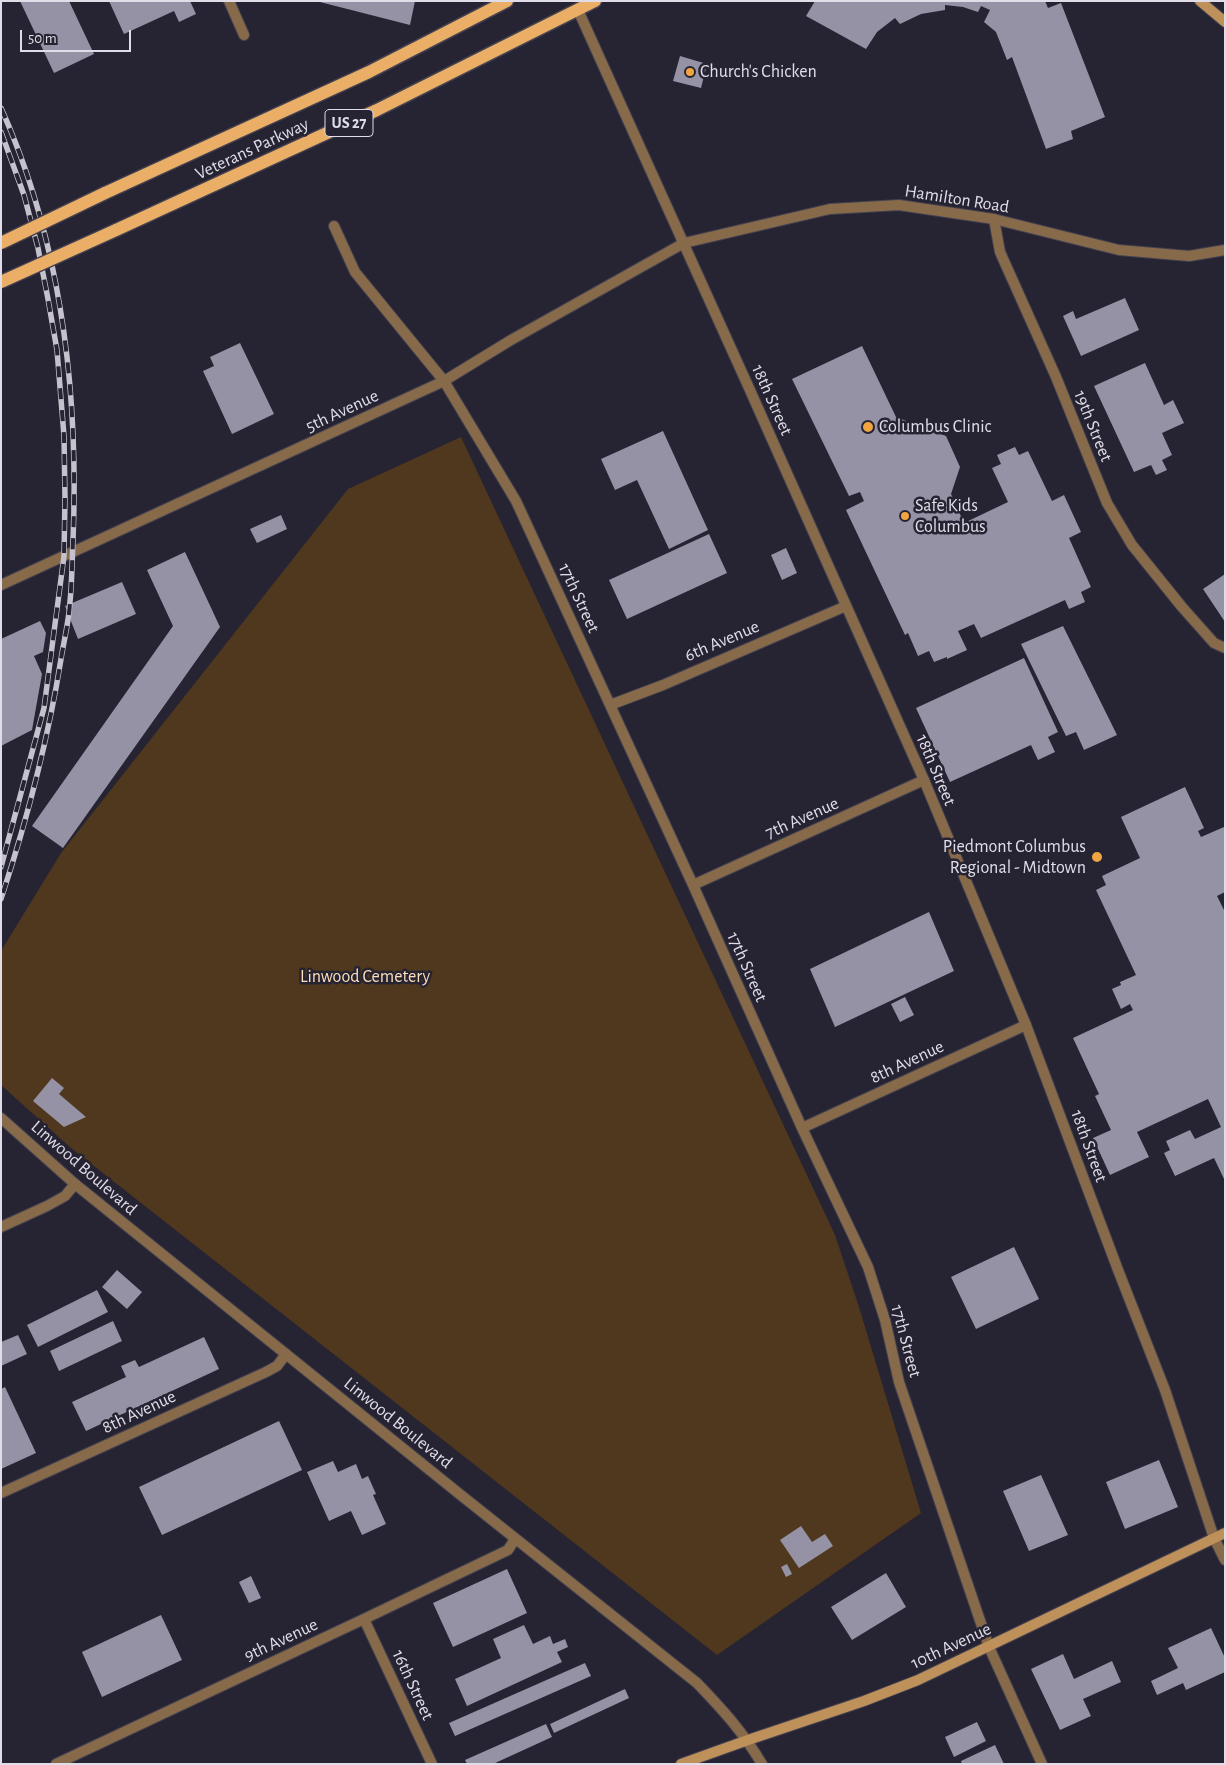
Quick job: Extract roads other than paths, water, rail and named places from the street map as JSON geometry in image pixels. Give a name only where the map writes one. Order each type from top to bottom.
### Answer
[{"type":"main road","name":"Veterans Parkway","points":[[1,243],[369,72],[507,1]]},
{"type":"main road","name":"Veterans Parkway","points":[[1,282],[377,110],[595,1]]},
{"type":"main road","points":[[1200,1],[1225,22]]},
{"type":"main road","name":"10th Avenue","points":[[681,1764],[864,1701],[918,1680],[1225,1533]]},
{"type":"street","points":[[229,1],[244,35]]},
{"type":"street","name":"18th Street","points":[[578,10],[924,780],[1026,1025],[1165,1390],[1214,1538],[1225,1560]]},
{"type":"street","name":"Hamilton Road","points":[[684,243],[830,209],[899,205],[994,219],[1119,250],[1189,256],[1225,250]]},
{"type":"street","name":"19th Street","points":[[994,219],[1000,252],[1056,376],[1107,503],[1132,545],[1214,643],[1225,648]]},
{"type":"street","name":"17th Street","points":[[334,226],[355,272],[444,381],[516,501],[693,885],[802,1128],[868,1267],[885,1320],[899,1382],[989,1647],[1042,1764]]},
{"type":"street","name":"5th Avenue","points":[[1,585],[444,381],[511,340],[684,243]]},
{"type":"street","name":"6th Avenue","points":[[610,705],[846,606]]},
{"type":"street","name":"7th Avenue","points":[[693,885],[924,780]]},
{"type":"street","name":"8th Avenue","points":[[802,1128],[1026,1025]]},
{"type":"street","name":"Linwood Boulevard","points":[[1,1118],[75,1184],[698,1683],[724,1710],[748,1740],[762,1764]]},
{"type":"street","points":[[1,1227],[53,1203],[65,1196],[75,1184]]},
{"type":"street","name":"8th Avenue","points":[[1,1494],[266,1372],[277,1366],[286,1354]]},
{"type":"street","name":"9th Avenue","points":[[56,1764],[508,1550],[516,1539]]},
{"type":"street","name":"16th Street","points":[[364,1619],[432,1764]]},
{"type":"railway","points":[[1,108],[22,160],[39,212],[52,266],[69,376],[74,486],[71,587],[66,630],[50,720],[36,780],[20,840],[1,899]]},
{"type":"railway","points":[[1,132],[24,195],[38,248],[57,350],[64,436],[65,498],[64,556],[44,708],[1,867]]},
{"type":"place","name":"Church's Chicken","points":[[690,72]]},
{"type":"place","name":"Columbus Clinic","points":[[868,427]]},
{"type":"place","name":"Safe Kids Columbus","points":[[905,516]]},
{"type":"place","name":"Piedmont Columbus Regional - Midtown","points":[[1097,857]]},
{"type":"park label","name":"Linwood Cemetery","points":[[365,977]]}]
